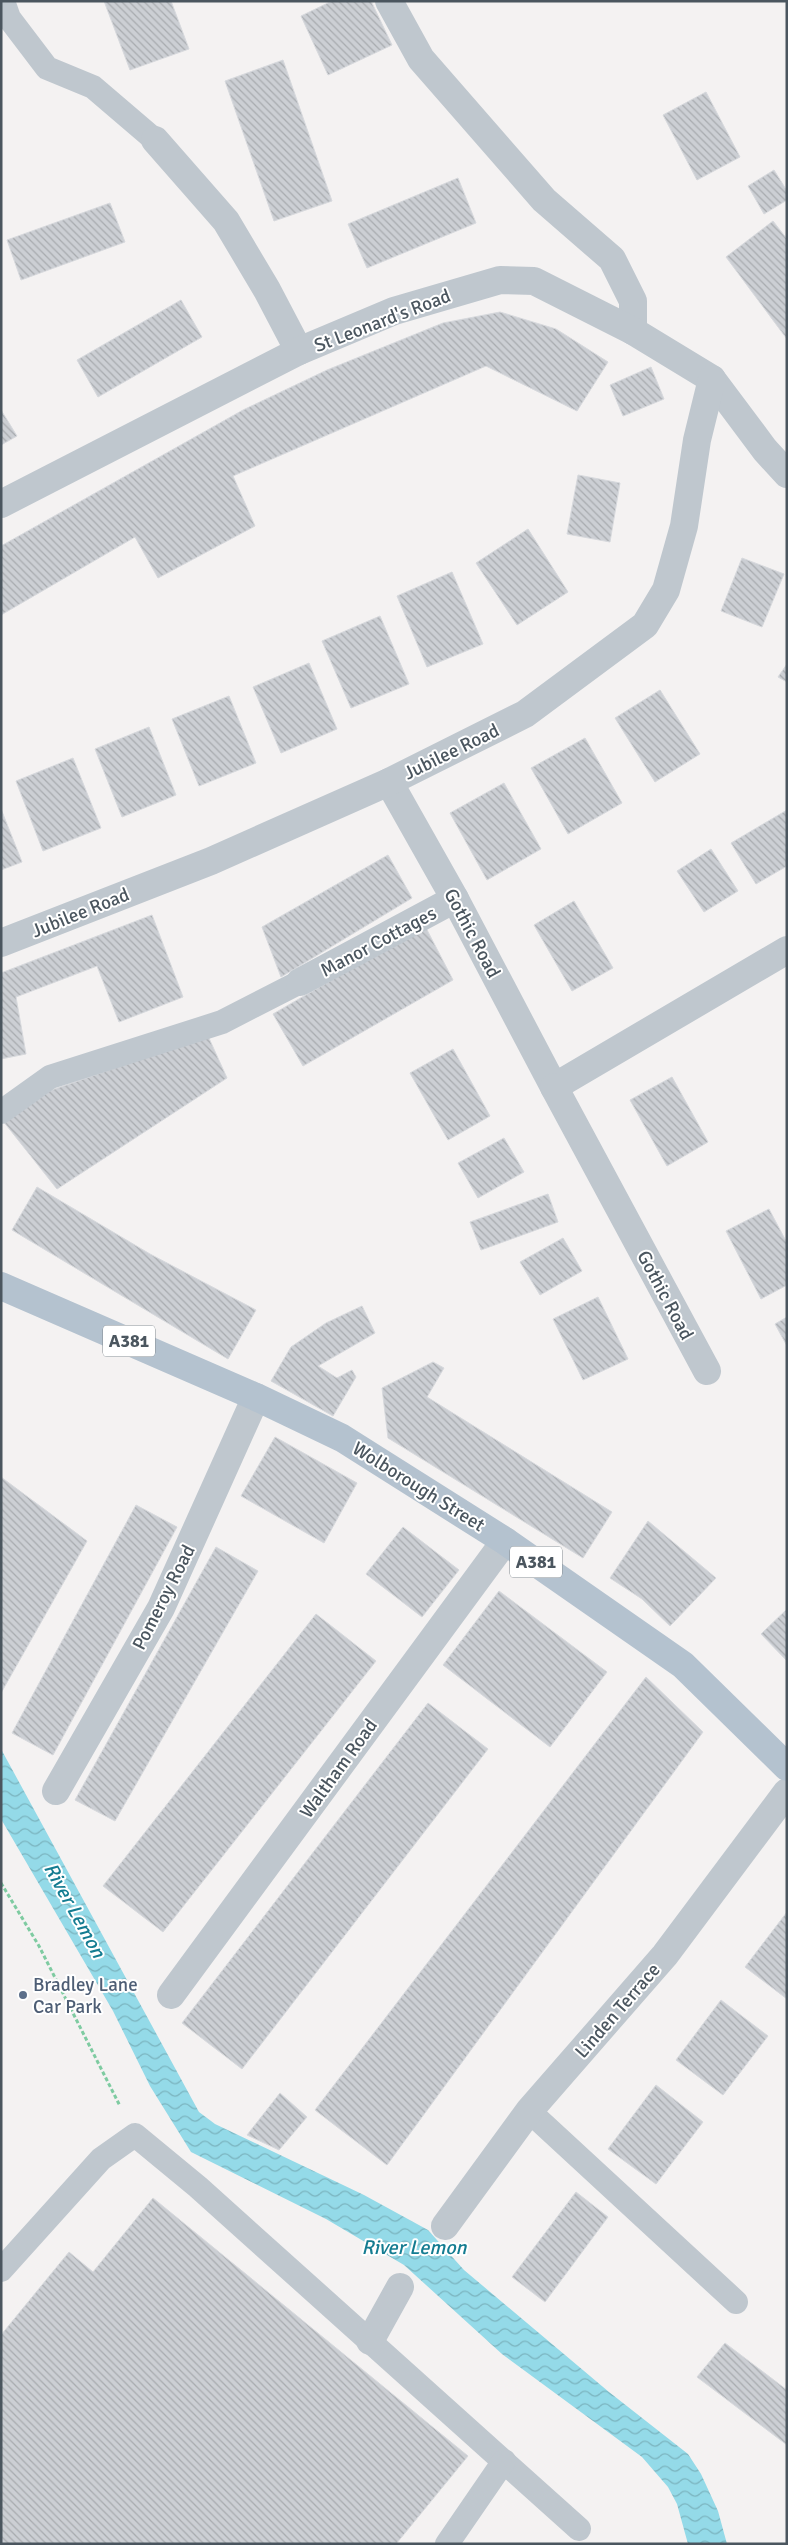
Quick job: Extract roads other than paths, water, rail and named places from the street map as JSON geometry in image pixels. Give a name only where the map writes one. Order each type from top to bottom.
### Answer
[{"type":"main road","name":"Wolborough Street","points":[[1,1286],[256,1397],[342,1438],[505,1541],[683,1665],[787,1767]]},
{"type":"street","points":[[389,1],[422,58],[544,200],[612,258],[633,301],[633,331]]},
{"type":"street","points":[[155,140],[226,221],[267,290],[298,351]]},
{"type":"street","name":"St Leonard's Road","points":[[1,504],[298,351],[394,311],[500,280],[534,281],[633,331],[712,379],[765,450],[787,474]]},
{"type":"street","name":"Jubilee Road","points":[[1,943],[210,860],[389,782],[525,714],[645,625],[666,590],[684,526],[697,440],[712,379]]},
{"type":"street","name":"Gothic Road","points":[[389,782],[455,899],[707,1371]]},
{"type":"street","name":"Manor Cottages","points":[[300,982],[455,899]]},
{"type":"street","points":[[554,1087],[787,950]]},
{"type":"street","name":"Pomeroy Road","points":[[56,1791],[161,1608],[256,1397]]},
{"type":"street","name":"Waltham Road","points":[[171,1995],[505,1541]]},
{"type":"street","name":"Linden Terrace","points":[[445,2226],[529,2111],[665,1955],[787,1792]]},
{"type":"street","points":[[370,2341],[400,2286]]},
{"type":"lane","points":[[3,1],[9,18],[47,68],[93,87],[155,140]]},
{"type":"lane","points":[[1,1112],[50,1076],[222,1022],[300,982]]},
{"type":"lane","points":[[529,2111],[736,2302]]},
{"type":"lane","points":[[1,2270],[101,2158],[135,2136],[198,2187],[580,2529]]},
{"type":"lane","points":[[447,2544],[504,2462]]},
{"type":"water","name":"River Lemon","points":[[1,1749],[199,2112],[215,2124],[364,2195],[428,2230],[464,2270],[609,2392],[688,2454],[701,2474],[718,2511],[727,2544],[688,2544],[677,2504],[668,2487],[642,2457],[502,2354],[404,2265],[326,2219],[191,2152],[150,2086],[113,2011],[1,1819]]},
{"type":"place","name":"Bradley Lane Car Park","points":[[23,1995]]}]
